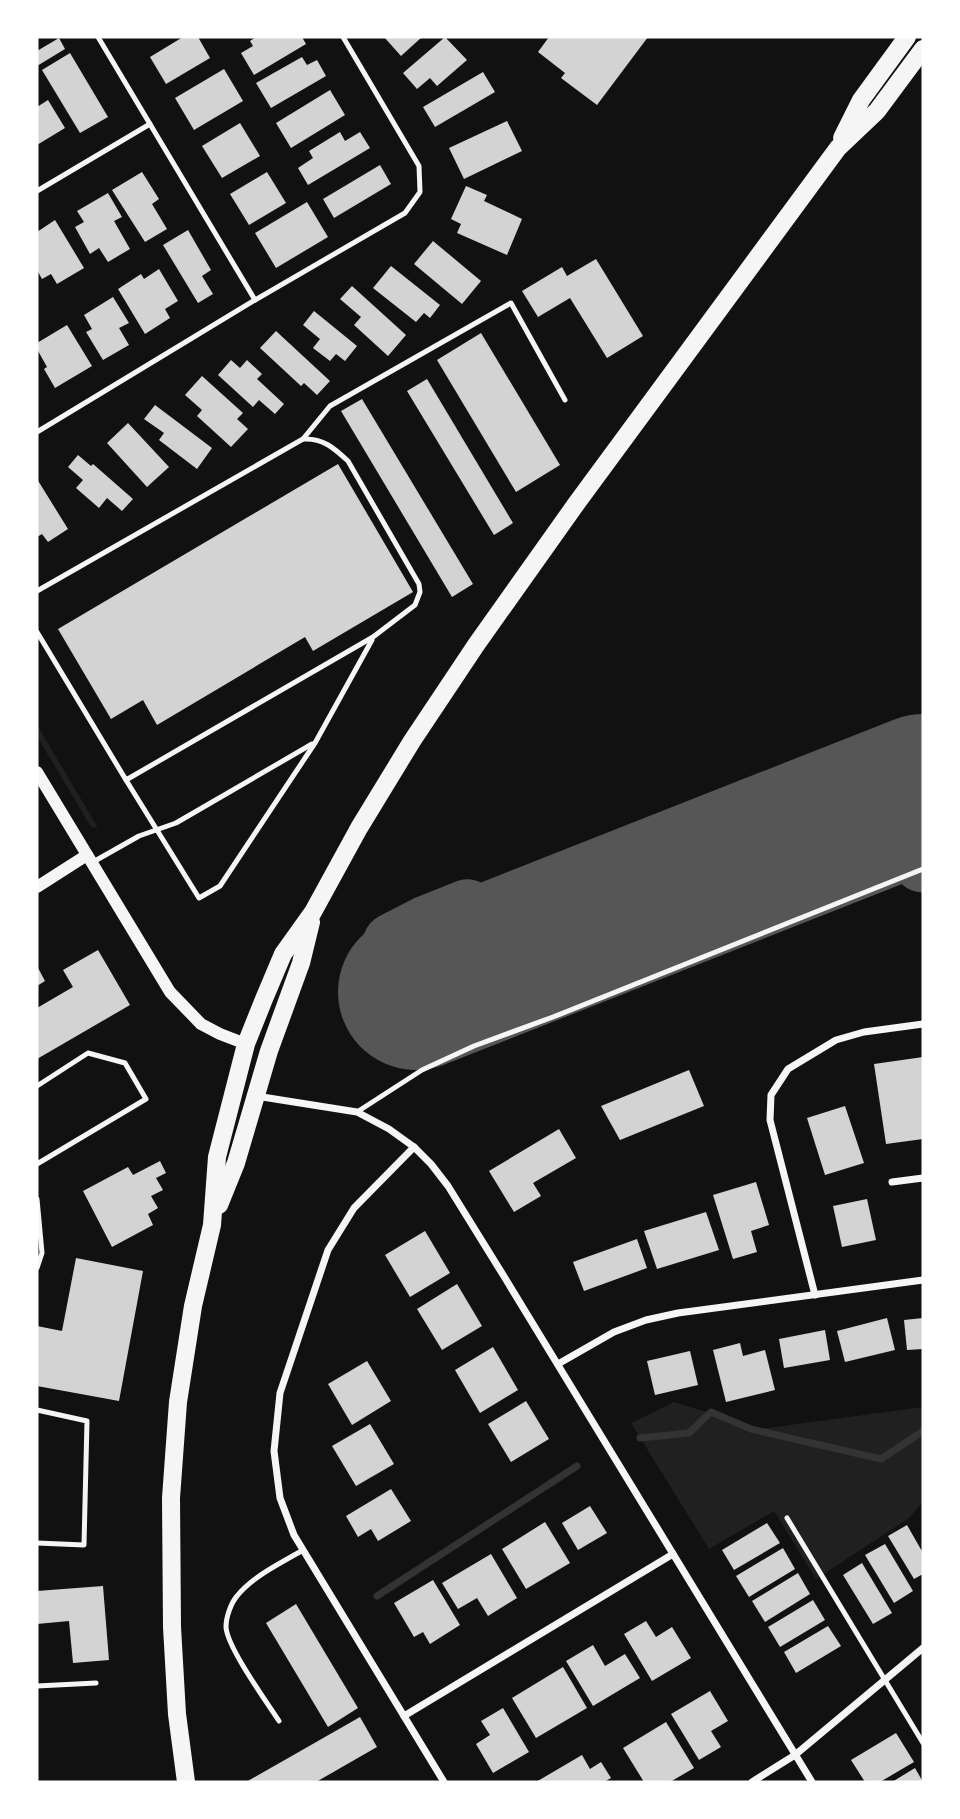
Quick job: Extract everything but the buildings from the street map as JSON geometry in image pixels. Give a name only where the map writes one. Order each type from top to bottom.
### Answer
[{"type":"main road","points":[[838,148],[861,100],[907,37]]},
{"type":"main road","points":[[212,1225],[217,1157],[246,1044],[283,954],[313,912],[359,828],[412,741],[476,645],[584,493],[838,148],[877,111],[923,48]]},
{"type":"main road","points":[[186,1782],[177,1714],[172,1627],[171,1498],[178,1402],[193,1306],[212,1225],[236,1163],[269,1051],[301,963],[313,912]]},
{"type":"street","points":[[37,772],[170,992],[201,1024],[246,1044]]},
{"type":"street","points":[[37,887],[89,859]]},
{"type":"street","points":[[815,1295],[770,1120],[771,1095],[788,1069],[836,1040],[864,1032],[923,1024]]},
{"type":"street","points":[[256,1096],[357,1112],[389,1129],[414,1147],[431,1164],[448,1186],[558,1364],[812,1782]]},
{"type":"street","points":[[414,1147],[354,1208],[328,1250],[280,1393],[274,1451],[280,1498],[294,1535],[444,1782]]},
{"type":"street","points":[[891,1182],[923,1178]]},
{"type":"street","points":[[558,1364],[614,1332],[646,1320],[678,1313],[923,1280]]},
{"type":"street","points":[[404,1716],[673,1554]]},
{"type":"street","points":[[752,1782],[795,1755],[923,1648]]},
{"type":"lane","points":[[99,37],[255,300]]},
{"type":"lane","points":[[37,432],[405,213],[420,192],[419,166],[343,37]]},
{"type":"lane","points":[[37,191],[150,124]]},
{"type":"lane","points":[[37,591],[303,439],[330,405],[510,303],[565,400]]},
{"type":"lane","points":[[126,780],[373,637],[415,605],[420,592],[419,584],[348,461],[332,446],[315,439],[303,439]]},
{"type":"lane","points":[[37,632],[199,898],[220,886],[315,743],[373,637]]},
{"type":"lane","points":[[89,859],[176,822],[315,743]]},
{"type":"lane","points":[[357,1112],[422,1070],[474,1046],[923,869]]},
{"type":"lane","points":[[37,1086],[88,1053],[125,1063],[146,1100],[37,1164]]},
{"type":"lane","points":[[37,1199],[42,1253],[37,1268]]},
{"type":"lane","points":[[37,1410],[87,1421],[84,1545],[37,1543]]},
{"type":"lane","points":[[787,1518],[923,1743]]},
{"type":"lane","points":[[279,1721],[231,1644],[226,1627],[235,1597],[253,1581],[303,1550]]},
{"type":"lane","points":[[37,1686],[96,1683]]},
{"type":"shaded area","points":[[37,725],[98,828],[91,827],[37,736]]},
{"type":"shaded area","points":[[674,1402],[761,1429],[923,1407],[923,1502],[909,1518],[816,1579],[774,1511],[709,1549],[631,1423]]},
{"type":"waterway","points":[[640,1438],[689,1433],[711,1412],[751,1429],[881,1459],[923,1431]]},
{"type":"waterway","points":[[377,1596],[577,1466]]},
{"type":"taxiway","points":[[896,802],[923,861]]},
{"type":"taxiway","points":[[416,992],[398,980],[389,958],[394,944],[467,911],[488,922],[522,950]]},
{"type":"runway","points":[[416,992],[923,792]]}]
